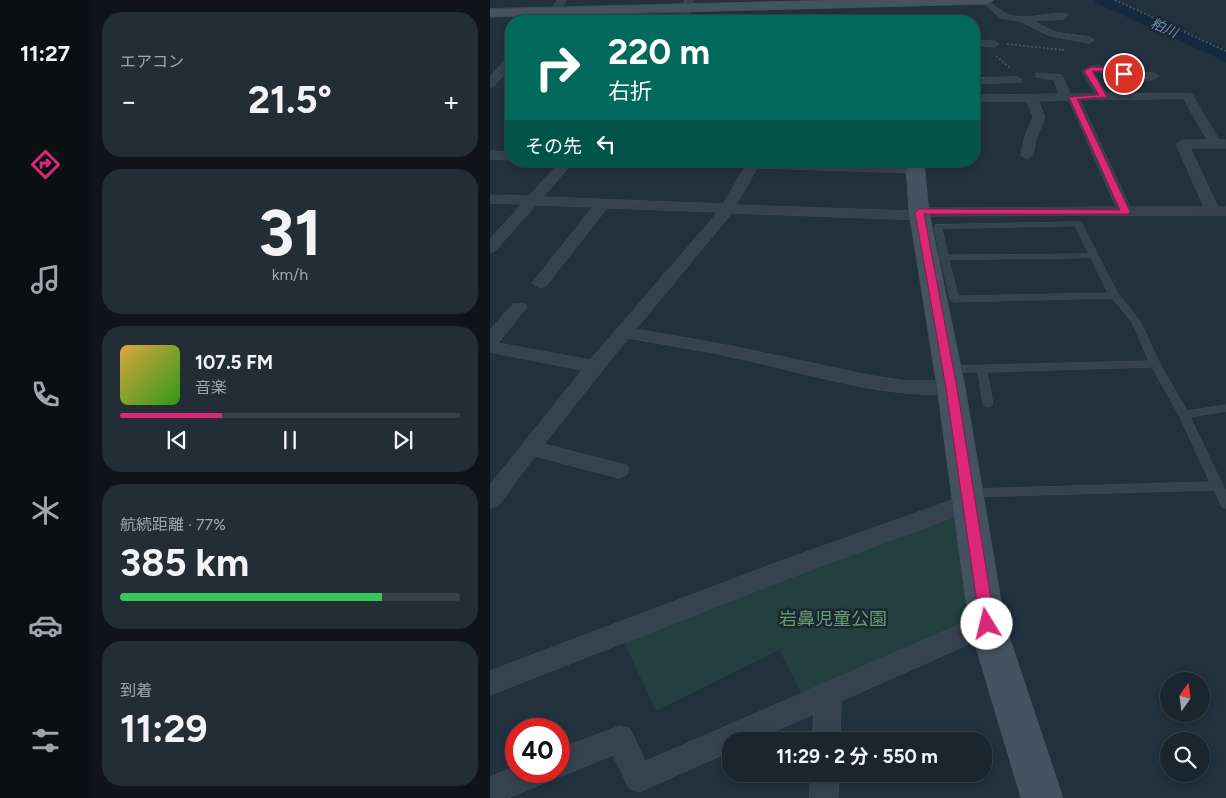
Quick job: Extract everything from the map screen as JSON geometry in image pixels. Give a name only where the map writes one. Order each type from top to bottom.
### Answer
[{"type":"main road","points":[[573,15],[688,5],[872,6],[980,0]]},
{"type":"main road","points":[[490,13],[520,15]]},
{"type":"main road","points":[[916,167],[919,214],[936,258],[950,378],[987,624],[1042,798]]},
{"type":"street","points":[[552,15],[563,0]]},
{"type":"street","points":[[980,0],[1004,16],[1022,19],[1064,16]]},
{"type":"street","points":[[1022,19],[1053,34],[1089,40]]},
{"type":"street","points":[[980,43],[994,44]]},
{"type":"street","points":[[1103,97],[1087,71],[1091,69],[1110,70],[1124,74],[1154,76]]},
{"type":"street","points":[[490,70],[505,70]]},
{"type":"street","points":[[490,84],[505,72]]},
{"type":"street","points":[[1040,75],[1058,77],[1125,212]]},
{"type":"street","points":[[980,81],[1018,80]]},
{"type":"street","points":[[980,98],[1188,96],[1220,144]]},
{"type":"street","points":[[1027,155],[1030,139],[1040,117],[1031,98]]},
{"type":"street","points":[[490,199],[919,214],[1219,211],[1182,144],[1220,144]]},
{"type":"street","points":[[490,155],[505,156]]},
{"type":"street","points":[[490,248],[563,167]]},
{"type":"street","points":[[490,500],[594,367],[730,208],[753,167]]},
{"type":"street","points":[[540,283],[604,203]]},
{"type":"street","points":[[490,341],[518,307]]},
{"type":"street","points":[[623,332],[731,350],[873,382],[906,387],[950,378]]},
{"type":"street","points":[[490,348],[594,367]]},
{"type":"street","points":[[530,448],[619,470]]},
{"type":"street","points":[[490,683],[967,498]]},
{"type":"street","points":[[570,759],[620,739],[639,778],[987,624]]},
{"type":"street","points":[[826,732],[828,695]]},
{"type":"street","points":[[824,798],[825,782]]},
{"type":"street","points":[[490,791],[510,783]]},
{"type":"lane","points":[[967,498],[1223,494],[1184,415],[1155,364],[1136,321],[1114,295],[1078,224],[938,227],[936,258],[954,299],[1114,295]]},
{"type":"lane","points":[[936,258],[1095,256]]},
{"type":"lane","points":[[950,378],[982,369],[1155,364]]},
{"type":"lane","points":[[982,369],[988,404]]},
{"type":"lane","points":[[1184,415],[1226,408]]},
{"type":"path","points":[[1115,0],[1226,51]]},
{"type":"path","points":[[994,44],[1063,50],[1053,34]]},
{"type":"green space","name":"岩鼻児童公園","points":[[957,516],[972,622],[802,694],[779,650],[656,711],[622,638]]},
{"type":"waterway","name":"粕川","points":[[1102,0],[1226,56]]},
{"type":"route","points":[[987,624],[967,503],[951,388],[919,212],[1125,212],[1073,97],[1103,97],[1087,71],[1091,69],[1110,70],[1124,74]]}]
